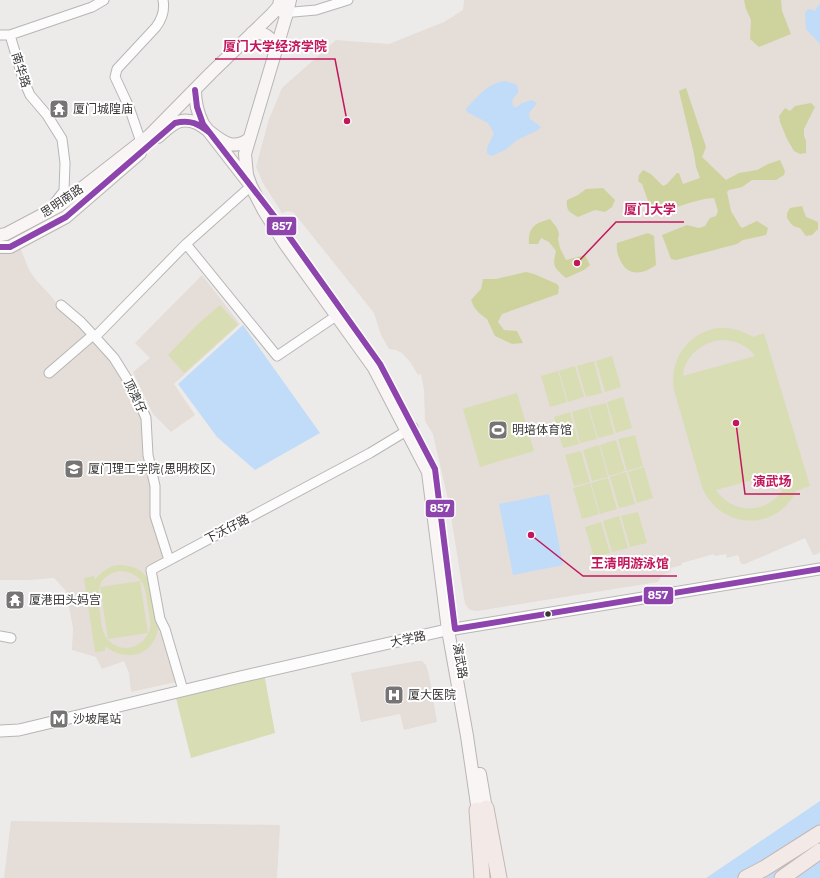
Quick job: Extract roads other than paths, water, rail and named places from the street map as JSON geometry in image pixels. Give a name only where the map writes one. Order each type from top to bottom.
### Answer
[{"type":"highway","points":[[482,809],[482,878]]},
{"type":"highway","points":[[482,809],[499,878]]},
{"type":"highway","points":[[746,878],[765,868],[820,833]]},
{"type":"highway","points":[[763,878],[820,837]]},
{"type":"highway","points":[[782,878],[820,850]]},
{"type":"main road","name":"思明南路","points":[[0,235],[6,234],[59,206],[150,135],[272,14],[279,6],[280,0]]},
{"type":"main road","points":[[251,186],[247,175],[245,154],[276,48],[288,13],[290,0]]},
{"type":"main road","points":[[252,33],[267,35],[276,48]]},
{"type":"main road","name":"演武路","points":[[195,90],[197,111],[203,124],[251,186],[339,314],[380,364],[410,428],[435,470],[451,630],[467,736],[495,878]]},
{"type":"main road","name":"思明南路","points":[[0,247],[10,247],[66,217],[175,123],[190,120],[228,144],[237,145],[244,143],[249,139]]},
{"type":"main road","name":"演武路","points":[[482,809],[490,878]]},
{"type":"street","points":[[0,35],[10,36],[92,6],[104,0]]},
{"type":"street","points":[[141,142],[129,107],[115,76],[117,69],[156,27],[161,19],[164,6],[163,0]]},
{"type":"street","points":[[272,14],[316,10],[348,0]]},
{"type":"street","name":"南华路","points":[[10,36],[23,79],[30,95],[47,115],[62,139],[65,163],[64,191],[46,213]]},
{"type":"street","points":[[48,373],[94,336],[186,244],[251,186]]},
{"type":"street","points":[[186,244],[277,356],[339,314]]},
{"type":"street","name":"顶澳仔","points":[[62,305],[81,322],[114,358],[134,390],[146,418],[148,455],[155,486],[155,516],[168,560]]},
{"type":"street","name":"下沃仔路","points":[[183,690],[165,629],[160,619],[151,570],[370,453],[410,428]]},
{"type":"street","name":"大学路","points":[[0,731],[19,730],[354,650],[451,630],[820,569]]},
{"type":"street","points":[[0,636],[11,638]]},
{"type":"water","points":[[820,3],[820,44],[806,29],[805,14],[807,10],[811,9],[815,11]]},
{"type":"water","points":[[505,81],[515,84],[518,87],[518,93],[512,101],[514,107],[532,100],[537,103],[529,113],[530,119],[541,127],[538,130],[517,140],[505,150],[491,156],[487,153],[487,148],[494,133],[488,123],[467,112],[466,109],[488,88],[499,82]]},
{"type":"water","points":[[243,325],[320,433],[255,470],[217,437],[178,384]]},
{"type":"water","points":[[549,494],[563,565],[513,575],[499,504]]},
{"type":"water","points":[[820,801],[820,878],[706,878]]},
{"type":"place","name":"厦门城隍庙","points":[[59,109]]},
{"type":"place","name":"厦门大学经济学院","points":[[347,121]]},
{"type":"place","name":"厦门大学","points":[[577,263]]},
{"type":"place","name":"演武场","points":[[736,423]]},
{"type":"place","name":"明培体育馆","points":[[498,430]]},
{"type":"place","name":"厦门理工学院(思明校区)","points":[[74,469]]},
{"type":"place","name":"王清明游泳馆","points":[[531,535]]},
{"type":"place","name":"厦港田头妈宫","points":[[15,600]]},
{"type":"place","name":"厦大医院","points":[[394,695]]},
{"type":"place","name":"沙坡尾站","points":[[59,719]]}]
